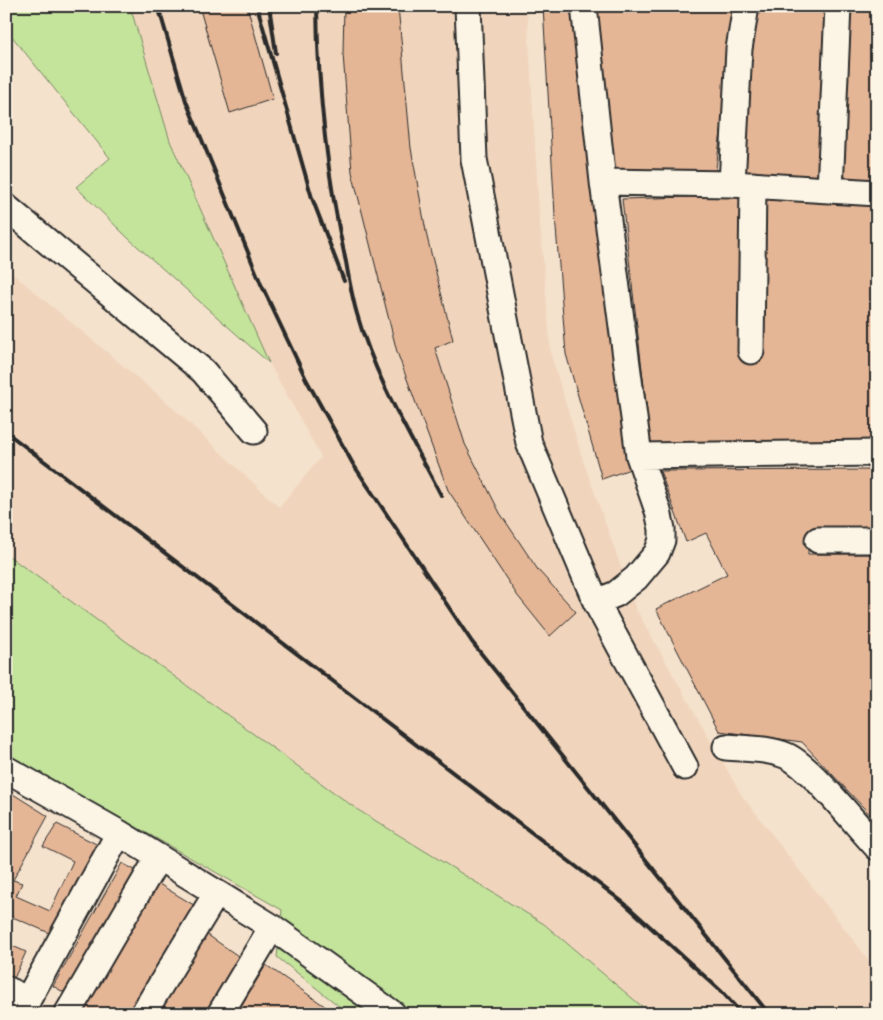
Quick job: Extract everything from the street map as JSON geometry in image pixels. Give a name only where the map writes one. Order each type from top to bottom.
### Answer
[{"type":"street","points":[[468,6],[474,159],[529,443],[596,602],[685,767]]},
{"type":"street","points":[[584,6],[603,182],[639,456],[658,511],[662,540],[657,553],[636,578],[616,594],[596,602]]},
{"type":"street","points":[[746,6],[739,49],[742,185],[751,351]]},
{"type":"street","points":[[830,190],[838,6]]},
{"type":"street","points":[[603,182],[742,185],[877,193]]},
{"type":"street","points":[[6,207],[202,371],[254,431]]},
{"type":"street","points":[[639,456],[877,453]]},
{"type":"street","points":[[818,540],[877,540]]},
{"type":"street","points":[[726,748],[772,751],[795,761],[811,775],[877,847]]},
{"type":"street","points":[[8,774],[119,833],[272,928],[393,1014]]},
{"type":"street","points":[[18,1001],[119,833]]},
{"type":"street","points":[[67,1014],[158,858]]},
{"type":"street","points":[[143,1014],[216,894]]},
{"type":"street","points":[[220,1014],[272,928]]},
{"type":"shaded area","points":[[130,6],[527,6],[539,211],[551,354],[584,463],[636,609],[741,794],[877,971],[877,1014],[651,1014],[544,924],[358,810],[6,554],[6,268],[168,403],[279,507],[321,457],[269,363],[170,141]]},
{"type":"green space","points":[[6,6],[130,6],[170,141],[269,363],[128,238],[76,187],[110,158],[6,29]]},
{"type":"green space","points":[[6,554],[358,810],[544,924],[651,1014],[349,1014],[277,957],[282,910],[6,753]]},
{"type":"building","points":[[199,6],[247,6],[273,99],[230,113]]},
{"type":"building","points":[[344,6],[398,6],[411,148],[427,237],[453,340],[435,348],[465,444],[500,513],[538,570],[576,612],[550,636],[517,595],[448,490],[397,352],[352,172],[343,54]]},
{"type":"building","points":[[543,6],[573,6],[630,469],[602,479],[566,354],[555,215]]},
{"type":"building","points":[[595,6],[739,6],[715,175],[613,173]]},
{"type":"building","points":[[759,6],[877,6],[877,181],[740,174],[751,59]]},
{"type":"building","points":[[722,196],[877,206],[877,443],[651,446],[622,199]]},
{"type":"building","points":[[877,470],[877,529],[809,529],[808,554],[872,554],[877,572],[877,822],[802,742],[719,731],[656,609],[727,574],[706,533],[686,542],[660,471]]},
{"type":"building","points":[[13,794],[48,816],[13,880],[22,883],[16,896],[50,911],[73,861],[43,846],[57,824],[104,848],[54,935],[8,915],[6,918],[6,806]]},
{"type":"building","points":[[122,863],[142,874],[72,997],[53,986]]},
{"type":"building","points":[[154,881],[197,907],[133,1014],[89,1014],[80,1008]]},
{"type":"building","points":[[202,931],[241,958],[209,1014],[153,1014]]},
{"type":"building","points":[[6,943],[26,952],[11,985],[6,983]]},
{"type":"building","points":[[266,965],[336,1014],[236,1014]]},
{"type":"building","points":[[6,996],[16,1001],[10,1014],[6,1014]]},
{"type":"railway","points":[[158,6],[186,101],[261,284],[306,379],[353,464],[472,642],[769,1014]]},
{"type":"railway","points":[[257,6],[312,198],[344,281]]},
{"type":"railway","points":[[269,6],[276,53]]},
{"type":"railway","points":[[317,6],[319,70],[329,167],[339,230],[355,308],[384,384],[441,495]]},
{"type":"railway","points":[[6,432],[624,903],[722,992],[742,1014]]}]
